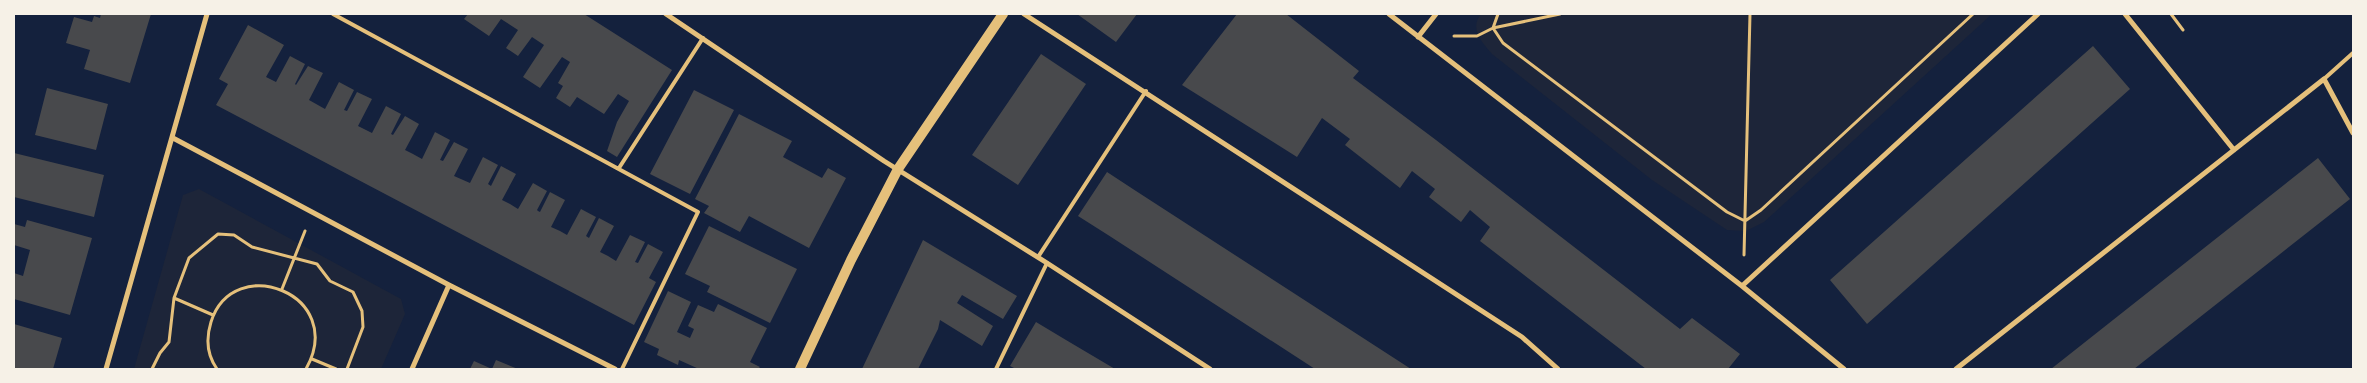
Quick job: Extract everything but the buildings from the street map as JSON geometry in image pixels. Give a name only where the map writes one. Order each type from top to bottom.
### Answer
[{"type":"main road","points":[[800,369],[851,260],[898,169],[1003,14]]},
{"type":"street","points":[[106,369],[207,14]]},
{"type":"street","points":[[666,14],[898,169],[1210,369]]},
{"type":"street","points":[[1024,14],[1146,91],[1522,337],[1558,369]]},
{"type":"street","points":[[1389,14],[1742,286],[1844,369]]},
{"type":"street","points":[[1418,37],[1436,14]]},
{"type":"street","points":[[1742,286],[2038,14]]},
{"type":"street","points":[[2127,14],[2234,150]]},
{"type":"street","points":[[1956,369],[2324,79],[2353,133]]},
{"type":"street","points":[[173,138],[449,286],[615,369]]},
{"type":"street","points":[[412,369],[449,286]]},
{"type":"lane","points":[[333,14],[698,212],[622,369]]},
{"type":"lane","points":[[619,168],[703,38]]},
{"type":"lane","points":[[2324,79],[2353,53]]},
{"type":"lane","points":[[1038,257],[1146,91]]},
{"type":"lane","points":[[996,369],[1047,263]]},
{"type":"path","points":[[1493,28],[1498,14]]},
{"type":"path","points":[[1418,37],[1477,36],[1493,28],[1560,14]]},
{"type":"path","points":[[1742,286],[1750,14]]},
{"type":"path","points":[[1745,220],[1761,210],[1973,14]]},
{"type":"path","points":[[2171,14],[2183,30]]},
{"type":"path","points":[[1493,28],[1503,42],[1518,54],[1727,212],[1745,220]]},
{"type":"path","points":[[282,289],[312,212]]},
{"type":"path","points":[[152,369],[169,342],[174,298],[189,258],[218,234],[234,235],[252,247],[317,264],[330,281],[353,292],[362,311],[363,326],[347,369]]},
{"type":"path","points":[[217,369],[212,362],[208,346],[208,330],[213,315],[220,304],[242,289],[269,286],[282,289],[305,306],[311,318],[315,331],[316,345],[312,359],[306,369]]},
{"type":"path","points":[[174,298],[213,315]]},
{"type":"path","points":[[312,359],[336,369]]},
{"type":"shaded area","points":[[1481,14],[1992,14],[1764,222],[1746,231],[1727,230],[1652,180],[1492,54],[1478,35],[1476,25]]},
{"type":"shaded area","points":[[199,189],[401,299],[405,314],[381,369],[134,369],[183,195]]}]
